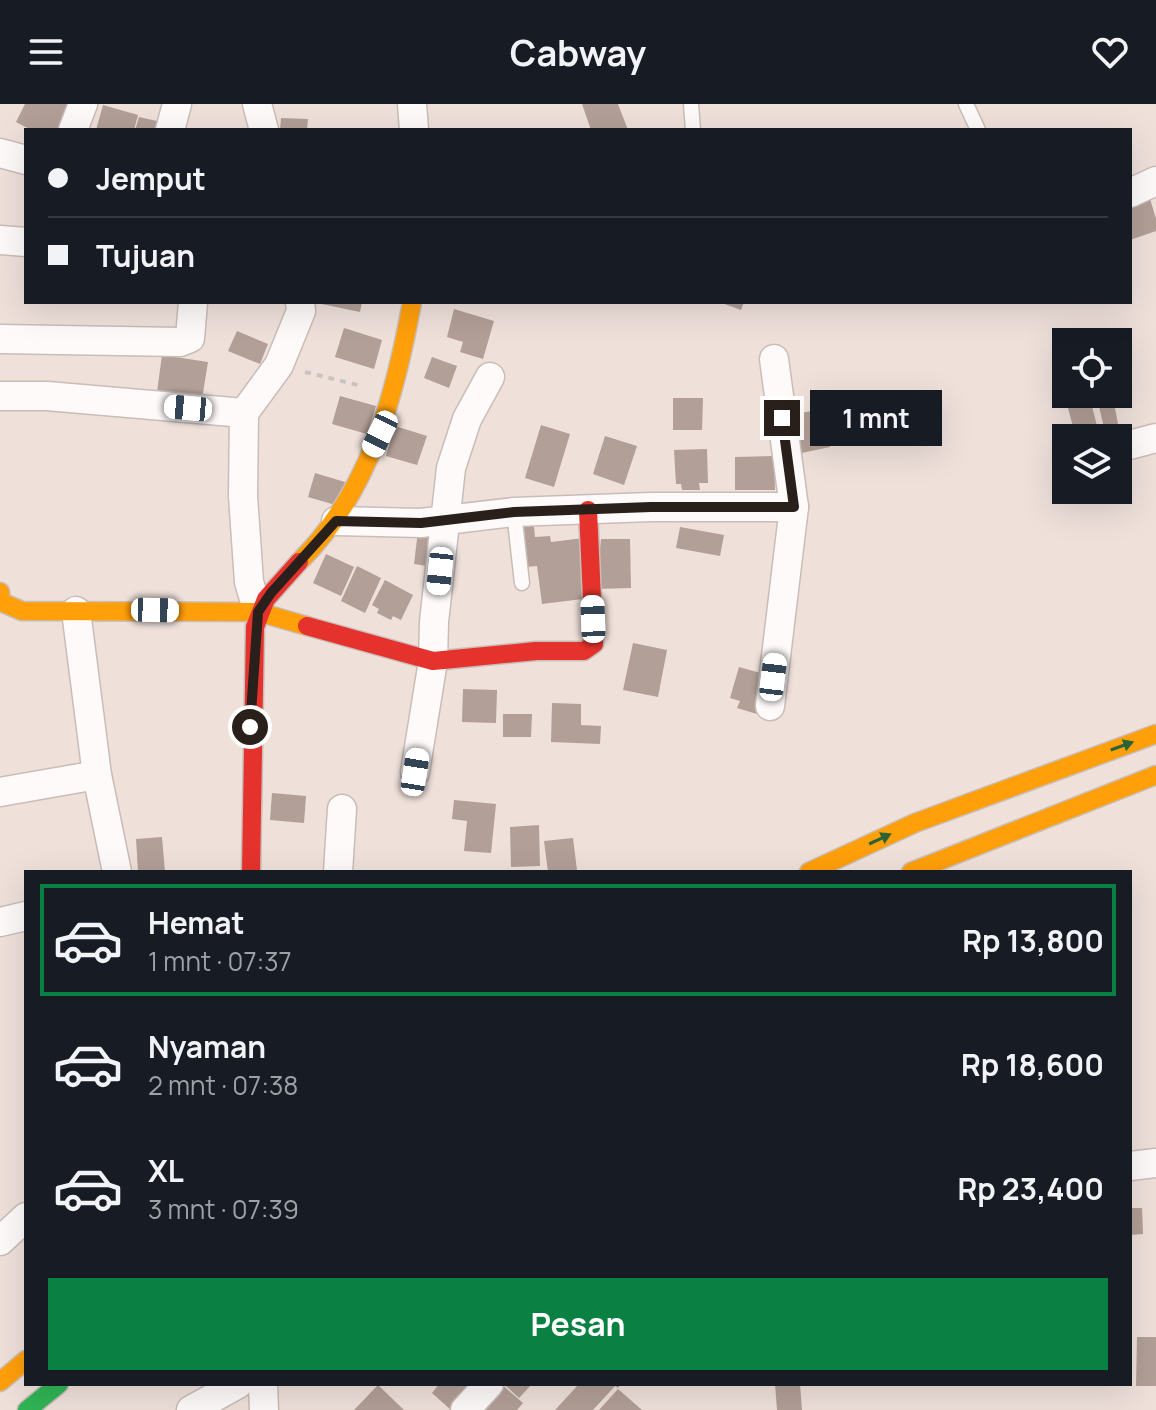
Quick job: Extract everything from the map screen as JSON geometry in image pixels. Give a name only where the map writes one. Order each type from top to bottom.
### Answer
[{"type":"main road","points":[[251,870],[250,727],[258,612],[271,593],[336,521],[380,434],[412,304]]},
{"type":"main road","points":[[0,592],[1,602],[22,611],[258,612],[433,661],[590,649],[594,644],[588,510]]},
{"type":"main road","points":[[813,870],[915,823],[1156,734]]},
{"type":"main road","points":[[916,870],[1156,775]]},
{"type":"main road","points":[[970,847],[1077,825]]},
{"type":"main road","points":[[0,1382],[24,1362]]},
{"type":"main road","points":[[27,1410],[57,1386]]},
{"type":"street","points":[[74,128],[83,104]]},
{"type":"street","points":[[171,128],[177,104]]},
{"type":"street","points":[[257,104],[263,128]]},
{"type":"street","points":[[412,104],[414,128]]},
{"type":"street","points":[[0,153],[24,159]]},
{"type":"street","points":[[1132,192],[1156,181]]},
{"type":"street","points":[[0,240],[24,242]]},
{"type":"street","points":[[0,339],[180,342],[190,338],[193,304]]},
{"type":"street","points":[[258,612],[249,582],[243,496],[244,413],[279,365],[301,311],[300,304]]},
{"type":"street","points":[[770,706],[794,507],[774,359]]},
{"type":"street","points":[[415,772],[433,661],[434,622],[451,468],[467,419],[490,377]]},
{"type":"street","points":[[0,396],[47,396],[244,413]]},
{"type":"street","points":[[1132,444],[1156,438]]},
{"type":"street","points":[[336,521],[421,523],[514,512],[651,507],[794,507]]},
{"type":"street","points":[[76,611],[97,775],[117,870]]},
{"type":"street","points":[[0,792],[97,775]]},
{"type":"street","points":[[338,870],[342,809]]},
{"type":"street","points":[[0,922],[24,916]]},
{"type":"street","points":[[1132,1166],[1156,1163]]},
{"type":"street","points":[[0,1241],[24,1219]]},
{"type":"street","points":[[191,1410],[234,1386]]},
{"type":"street","points":[[263,1386],[264,1410]]},
{"type":"street","points":[[465,1410],[487,1386]]},
{"type":"lane","points":[[691,104],[693,128]]},
{"type":"lane","points":[[966,104],[977,128]]},
{"type":"lane","points":[[514,512],[522,583]]},
{"type":"path","points":[[279,365],[392,394]]},
{"type":"building","points":[[25,104],[78,104],[66,128],[27,128],[16,122]]},
{"type":"building","points":[[582,104],[618,104],[627,128],[590,128]]},
{"type":"building","points":[[103,105],[138,115],[135,128],[97,128]]},
{"type":"building","points":[[139,117],[166,123],[165,128],[136,128]]},
{"type":"building","points":[[281,118],[308,119],[307,128],[280,128]]},
{"type":"building","points":[[1148,192],[1156,219],[1156,231],[1132,239],[1132,197]]},
{"type":"building","points":[[322,304],[362,304],[360,312]]},
{"type":"building","points":[[724,304],[743,304],[741,310]]},
{"type":"building","points":[[454,309],[494,321],[483,359],[460,352],[463,342],[447,337]]},
{"type":"building","points":[[344,328],[382,340],[374,369],[335,357]]},
{"type":"building","points":[[237,331],[268,344],[260,364],[228,351]]},
{"type":"building","points":[[162,355],[208,362],[202,399],[156,399]]},
{"type":"building","points":[[432,357],[457,366],[449,388],[424,378]]},
{"type":"building","points":[[340,396],[376,406],[367,434],[332,424]]},
{"type":"building","points":[[673,398],[703,398],[702,430],[673,430]]},
{"type":"building","points":[[1068,408],[1092,408],[1096,424],[1072,424]]},
{"type":"building","points":[[1099,408],[1115,408],[1118,424],[1103,424]]},
{"type":"building","points":[[822,409],[830,447],[797,454],[790,415]]},
{"type":"building","points":[[541,425],[570,434],[554,487],[525,478]]},
{"type":"building","points":[[395,426],[427,436],[417,465],[386,456]]},
{"type":"building","points":[[605,436],[637,446],[624,485],[593,474]]},
{"type":"building","points":[[707,449],[708,483],[699,483],[700,490],[682,490],[681,484],[676,484],[674,450]]},
{"type":"building","points":[[774,456],[775,490],[735,490],[735,457]]},
{"type":"building","points":[[315,473],[345,482],[339,506],[308,497]]},
{"type":"building","points":[[533,517],[535,537],[550,536],[551,542],[584,538],[591,598],[542,604],[537,566],[525,567],[521,518]]},
{"type":"building","points":[[680,527],[724,535],[720,556],[676,548]]},
{"type":"building","points":[[418,531],[437,533],[433,567],[414,564]]},
{"type":"building","points":[[601,539],[630,539],[631,588],[596,589]]},
{"type":"building","points":[[326,554],[354,567],[341,596],[313,583]]},
{"type":"building","points":[[357,566],[381,578],[365,613],[341,601]]},
{"type":"building","points":[[385,580],[413,595],[401,620],[393,616],[391,620],[377,613],[379,609],[372,605]]},
{"type":"building","points":[[633,643],[667,650],[658,697],[623,690]]},
{"type":"building","points":[[739,667],[771,676],[760,715],[737,708],[740,701],[730,698]]},
{"type":"building","points":[[463,689],[497,690],[496,723],[462,722]]},
{"type":"building","points":[[552,703],[581,704],[581,725],[601,726],[600,744],[551,742]]},
{"type":"building","points":[[503,714],[532,714],[531,737],[503,737]]},
{"type":"building","points":[[272,793],[306,796],[304,823],[270,820]]},
{"type":"building","points":[[454,800],[496,804],[491,853],[464,851],[467,821],[452,819]]},
{"type":"building","points":[[539,825],[540,866],[511,867],[510,827]]},
{"type":"building","points":[[162,837],[165,870],[138,870],[136,839]]},
{"type":"building","points":[[573,838],[577,870],[548,870],[544,841]]},
{"type":"building","points":[[1132,1208],[1142,1208],[1143,1234],[1132,1235]]},
{"type":"building","points":[[1137,1337],[1156,1337],[1156,1386],[1136,1386]]},
{"type":"building","points":[[379,1386],[404,1410],[354,1410]]},
{"type":"building","points":[[437,1386],[478,1386],[457,1410],[451,1410],[432,1393]]},
{"type":"building","points":[[499,1386],[523,1403],[517,1410],[478,1410]]},
{"type":"building","points":[[506,1386],[530,1386],[519,1398]]},
{"type":"building","points":[[577,1386],[615,1386],[593,1410],[555,1410]]},
{"type":"building","points":[[775,1386],[800,1386],[802,1410],[777,1410]]},
{"type":"building","points":[[618,1389],[642,1410],[599,1410]]},
{"type":"traffic: fast","points":[[27,1410],[57,1386]]},
{"type":"traffic: slow","points":[[299,562],[344,506],[375,442],[397,373],[412,304]]},
{"type":"traffic: slow","points":[[0,592],[1,602],[22,611],[258,612],[307,626]]},
{"type":"traffic: slow","points":[[813,870],[915,823],[1156,734]]},
{"type":"traffic: slow","points":[[916,870],[1156,775]]},
{"type":"traffic: slow","points":[[0,1382],[24,1362]]},
{"type":"traffic: jam","points":[[307,626],[433,661],[536,651],[584,651],[594,644],[588,510]]},
{"type":"traffic: jam","points":[[251,870],[255,627],[266,599],[299,562]]},
{"type":"route","points":[[250,727],[258,612],[271,593],[336,521],[421,523],[514,512],[651,507],[794,507],[782,418]]}]
